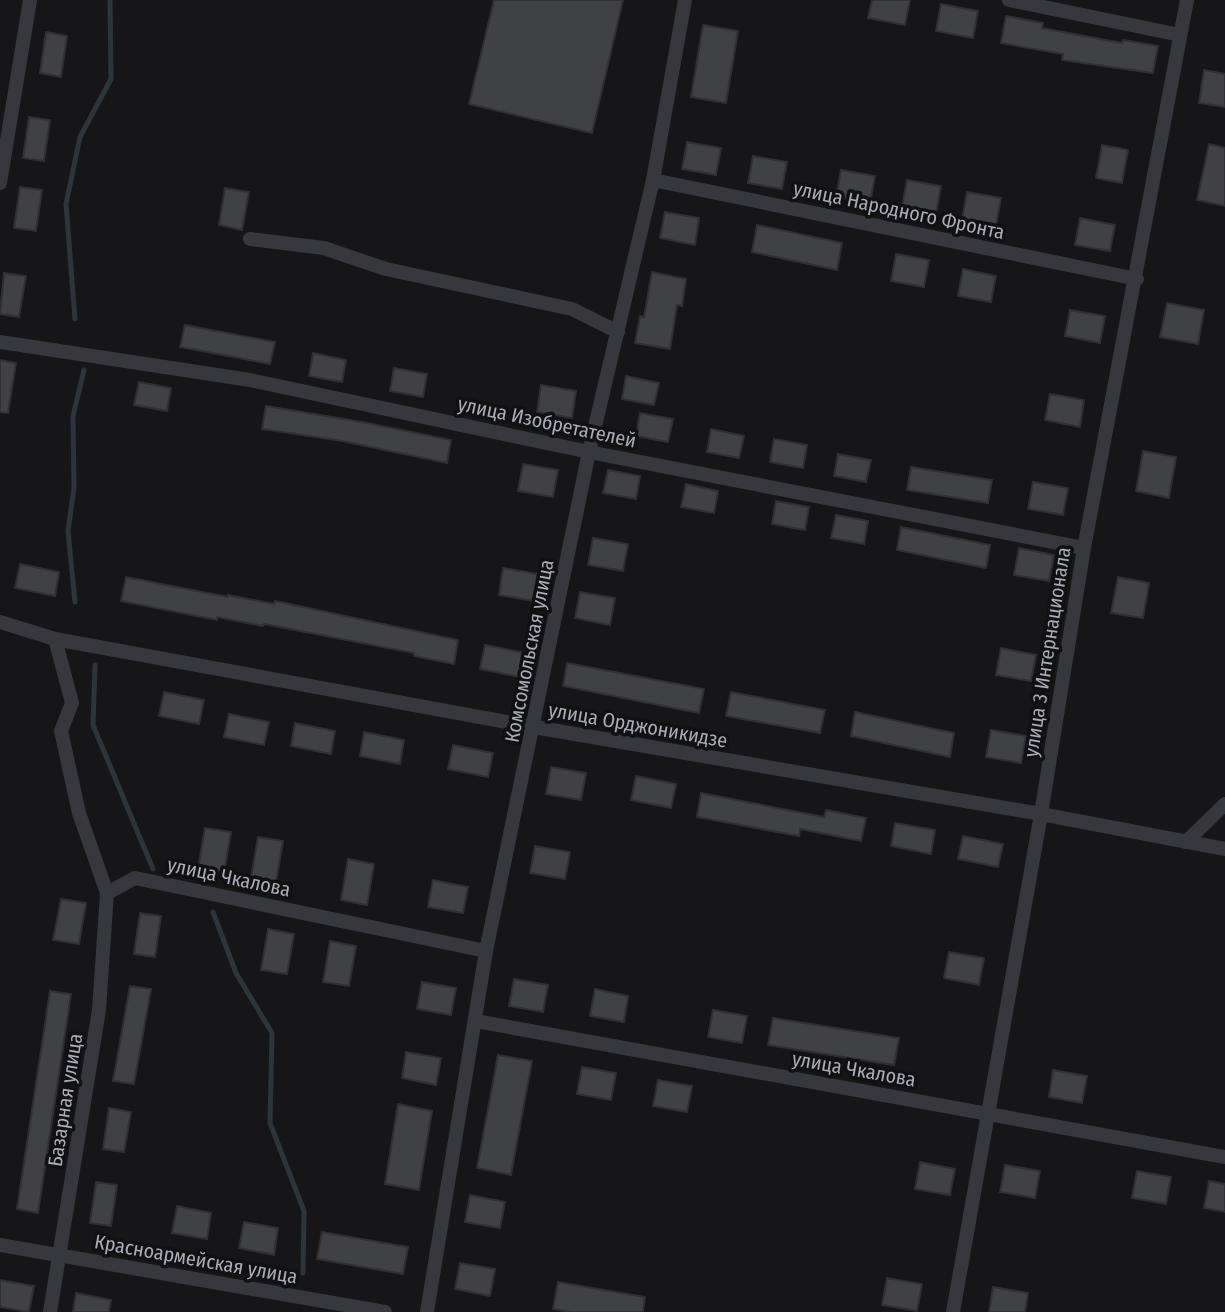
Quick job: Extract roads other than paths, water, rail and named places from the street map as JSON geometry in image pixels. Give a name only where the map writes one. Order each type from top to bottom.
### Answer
[{"type":"street","points":[[0,183],[30,0]]},
{"type":"street","name":"Комсомольская улица","points":[[427,1312],[486,951],[589,452],[653,180],[685,0]]},
{"type":"street","points":[[1009,0],[1180,35]]},
{"type":"street","name":"улица 3 Интернационала","points":[[953,1312],[1041,814],[1084,548],[1187,0]]},
{"type":"street","name":"улица Народного Фронта","points":[[653,180],[1137,279]]},
{"type":"street","points":[[250,239],[324,248],[386,269],[572,309],[618,332]]},
{"type":"street","name":"улица Изобретателей","points":[[0,342],[250,380],[589,452],[1084,548]]},
{"type":"street","name":"улица Орджоникидзе","points":[[0,622],[55,639],[1225,849]]},
{"type":"street","points":[[55,639],[72,703],[61,731],[79,813],[107,893]]},
{"type":"street","points":[[1186,842],[1225,804]]},
{"type":"street","name":"улица Чкалова","points":[[107,893],[135,878],[486,951]]},
{"type":"street","name":"Базарная улица","points":[[50,1312],[99,1010],[107,893]]},
{"type":"street","name":"улица Чкалова","points":[[476,1021],[1225,1157]]},
{"type":"street","name":"Красноармейская улица","points":[[0,1245],[385,1312]]},
{"type":"waterway","points":[[75,319],[66,204],[80,137],[111,79],[110,0]]},
{"type":"waterway","points":[[75,602],[68,531],[74,488],[73,416],[84,370]]},
{"type":"waterway","points":[[95,665],[93,725],[153,869]]},
{"type":"waterway","points":[[213,912],[236,973],[272,1033],[270,1123],[304,1211],[303,1273]]}]
